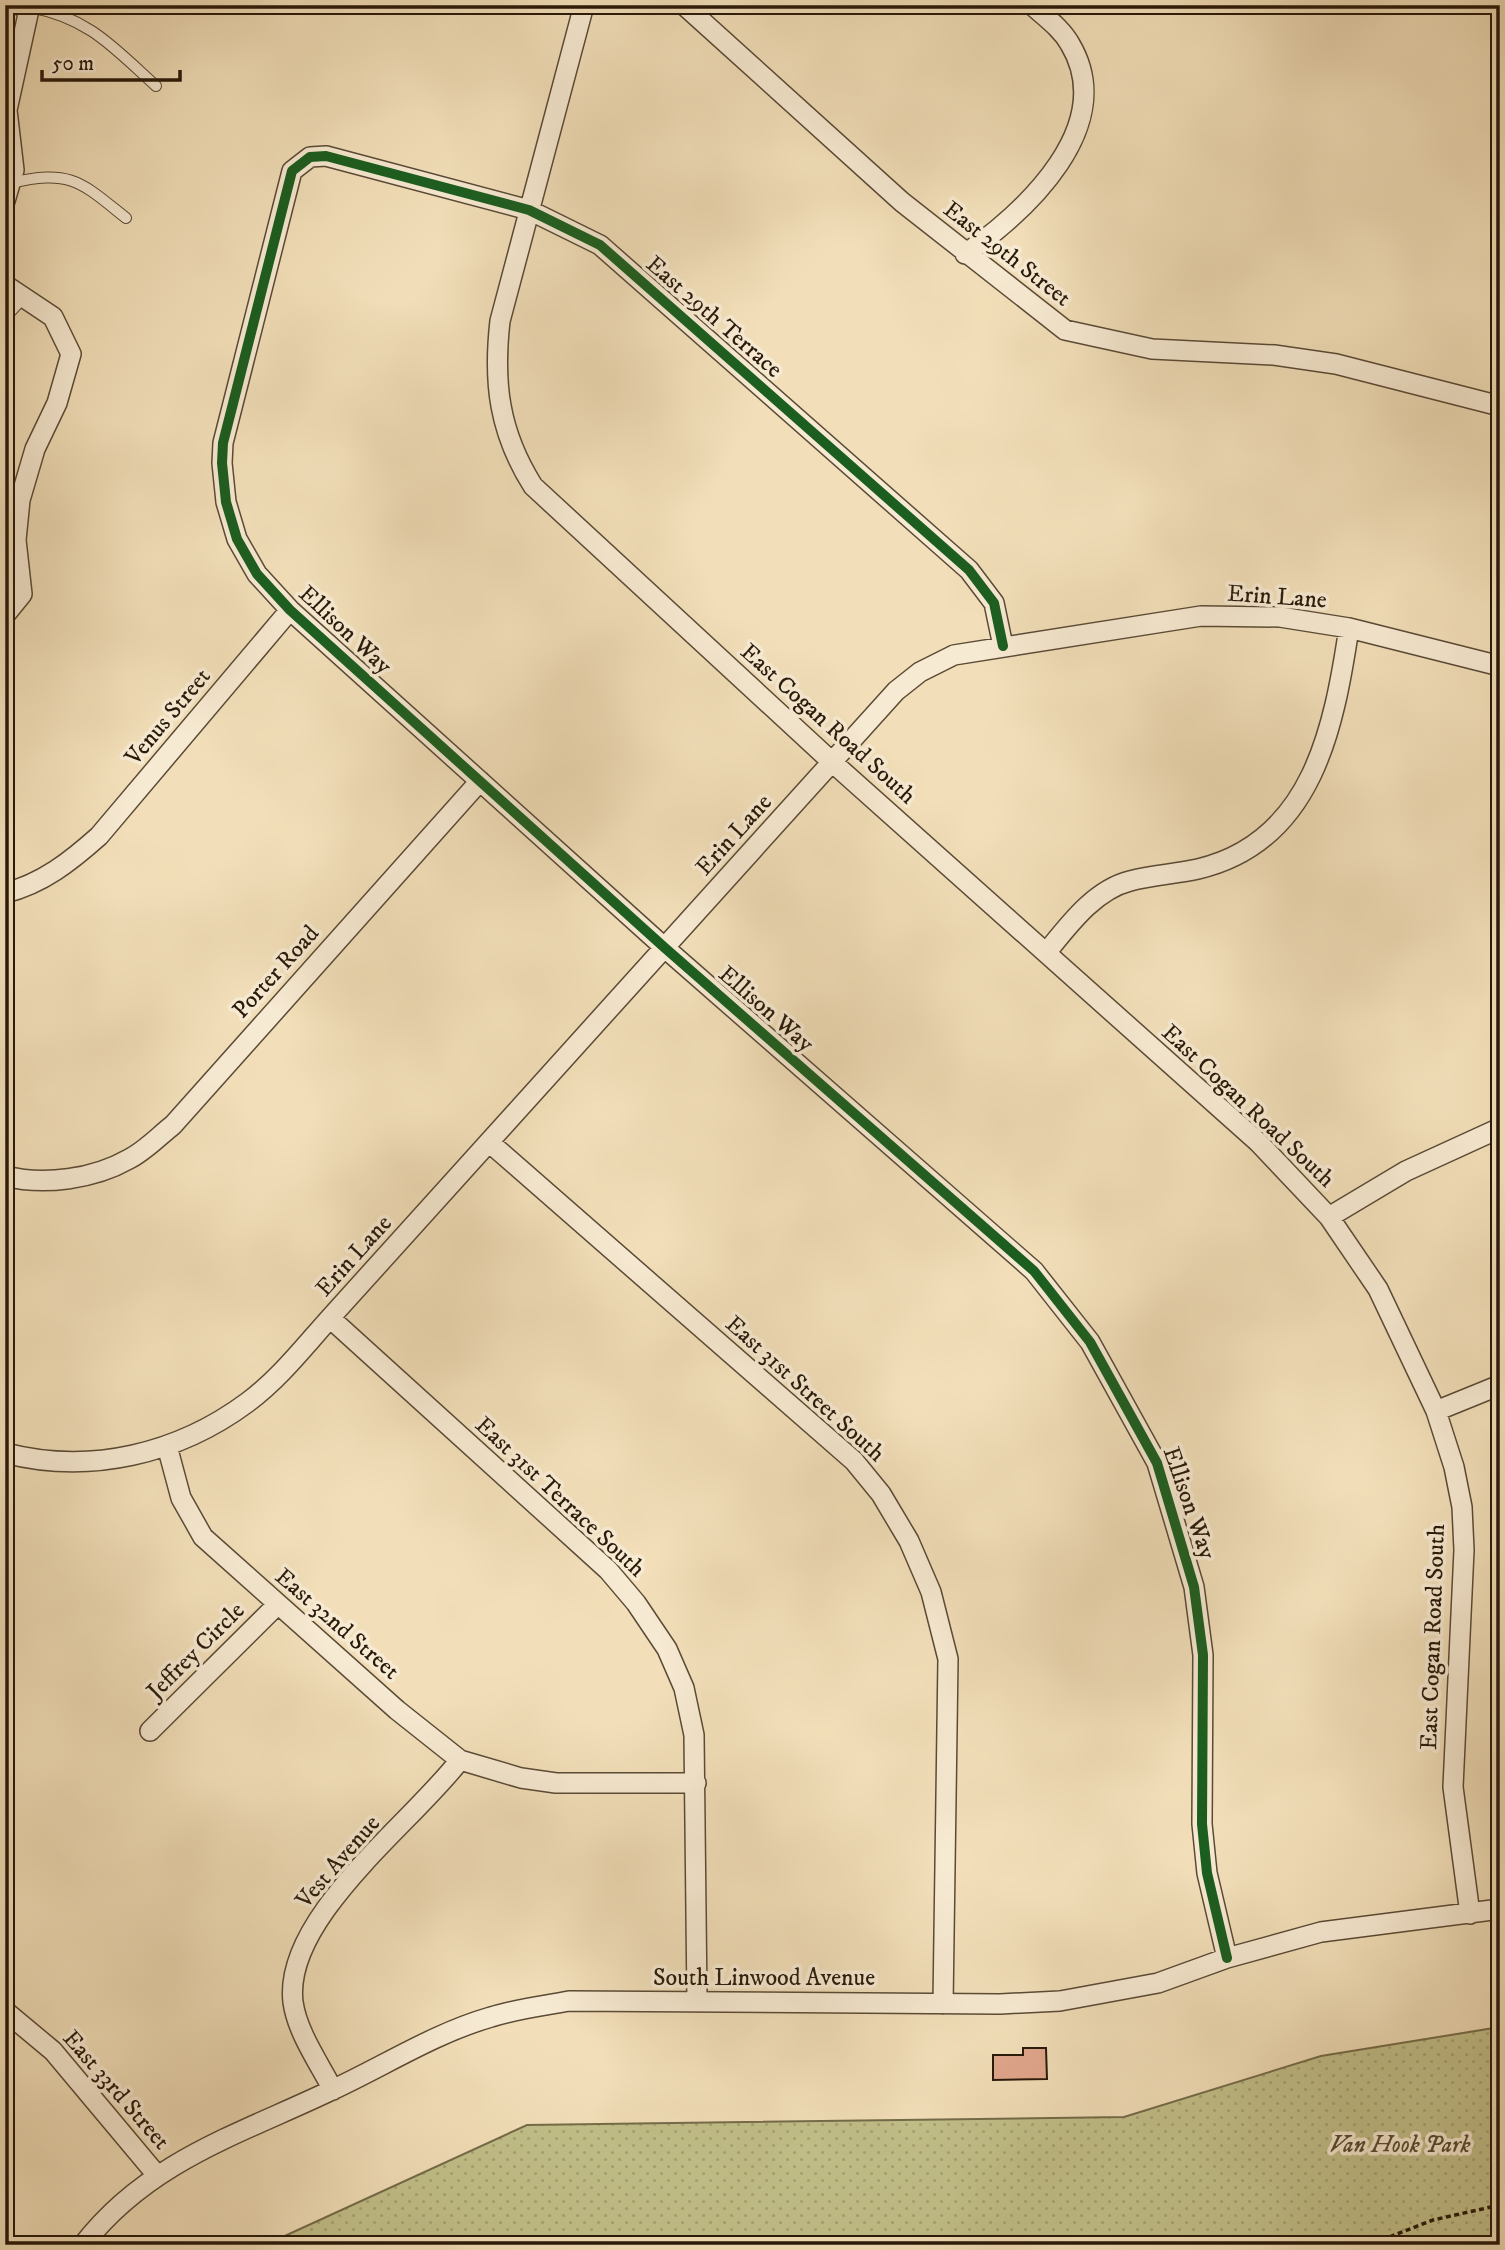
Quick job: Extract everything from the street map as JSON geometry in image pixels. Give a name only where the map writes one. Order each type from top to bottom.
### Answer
[{"type":"street","name":"East Cogan Road South","points":[[584,5],[500,321],[495,364],[501,418],[522,468],[533,486],[832,762],[1258,1142],[1329,1217],[1378,1289],[1436,1411],[1454,1467],[1462,1507],[1464,1550],[1453,1787],[1470,1914]]},
{"type":"street","name":"East 29th Street","points":[[684,5],[902,202],[1065,330],[1152,349],[1274,355],[1336,364],[1500,406]]},
{"type":"street","points":[[965,254],[997,232],[1050,176],[1071,142],[1082,117],[1084,94],[1080,67],[1060,30],[1032,5]]},
{"type":"street","points":[[8,192],[14,170],[7,110],[29,9]]},
{"type":"street","name":"East 29th Terrace","points":[[306,160],[326,156],[530,210],[600,245],[969,570],[994,603],[1003,646]]},
{"type":"street","name":"Ellison Way","points":[[306,160],[292,171],[223,443],[226,502],[237,540],[257,574],[290,610],[665,948],[1034,1271],[1090,1342],[1157,1463],[1194,1587],[1203,1655],[1202,1824],[1208,1872],[1227,1958]]},
{"type":"street","points":[[5,285],[52,317],[71,354],[57,403],[34,449],[20,500],[16,540],[22,594],[5,615]]},
{"type":"street","name":"Venus Street","points":[[5,894],[22,889],[68,864],[99,836],[290,610]]},
{"type":"street","name":"Erin Lane","points":[[167,1446],[204,1429],[248,1402],[279,1374],[896,691],[920,672],[954,655],[1201,616],[1280,617],[1349,628],[1500,666]]},
{"type":"street","points":[[1046,953],[1070,923],[1108,890],[1127,881],[1199,869],[1223,861],[1251,847],[1281,822],[1301,796],[1318,763],[1339,691],[1349,628]]},
{"type":"street","name":"Porter Road","points":[[5,1176],[22,1180],[77,1178],[129,1159],[173,1125],[480,781]]},
{"type":"street","points":[[1329,1217],[1406,1171],[1500,1128]]},
{"type":"street","name":"East 31st Street South","points":[[490,1143],[854,1461],[881,1494],[909,1541],[931,1592],[948,1659],[943,2004]]},
{"type":"street","name":"East 31st Terrace South","points":[[330,1318],[607,1570],[636,1603],[667,1649],[684,1688],[694,1735],[697,2002]]},
{"type":"street","points":[[1436,1411],[1500,1385]]},
{"type":"street","points":[[5,1452],[63,1462],[132,1456],[167,1446]]},
{"type":"street","name":"East 32nd Street","points":[[167,1446],[181,1498],[191,1520],[204,1537],[277,1605],[460,1760],[521,1778],[556,1783],[696,1783]]},
{"type":"street","name":"Jeffrey Circle","points":[[150,1731],[277,1605]]},
{"type":"street","name":"Vest Avenue","points":[[333,2090],[298,2019],[293,2003],[300,1953],[324,1910],[460,1760]]},
{"type":"street","name":"South Linwood Avenue","points":[[83,2245],[127,2196],[156,2174],[198,2151],[333,2090],[450,2032],[490,2017],[569,2001],[943,2004],[1060,2001],[1158,1983],[1227,1958],[1321,1932],[1500,1909]]},
{"type":"street","name":"East 33rd Street","points":[[5,2011],[53,2051],[156,2174]]},
{"type":"lane","points":[[6,5],[56,12],[90,27],[156,86]]},
{"type":"lane","points":[[8,192],[59,176],[83,183],[125,218]]},
{"type":"lane","points":[[5,318],[24,297]]},
{"type":"path","points":[[1357,2245],[1378,2241],[1433,2221],[1500,2205]]},
{"type":"green space","name":"Van Hook Park","points":[[1500,2027],[1500,2245],[265,2245],[527,2125],[1124,2117],[1321,2056]]},
{"type":"building","points":[[1023,2048],[1046,2048],[1047,2079],[993,2080],[993,2055],[1023,2055]]},
{"type":"cycle path","points":[[1003,646],[994,603],[969,570],[600,245],[529,210],[326,156],[310,157],[292,171],[223,443],[226,502],[237,539],[257,574],[290,610],[665,948],[1034,1271],[1090,1342],[1157,1463],[1194,1587],[1203,1655],[1202,1824],[1207,1873],[1227,1958]]}]
